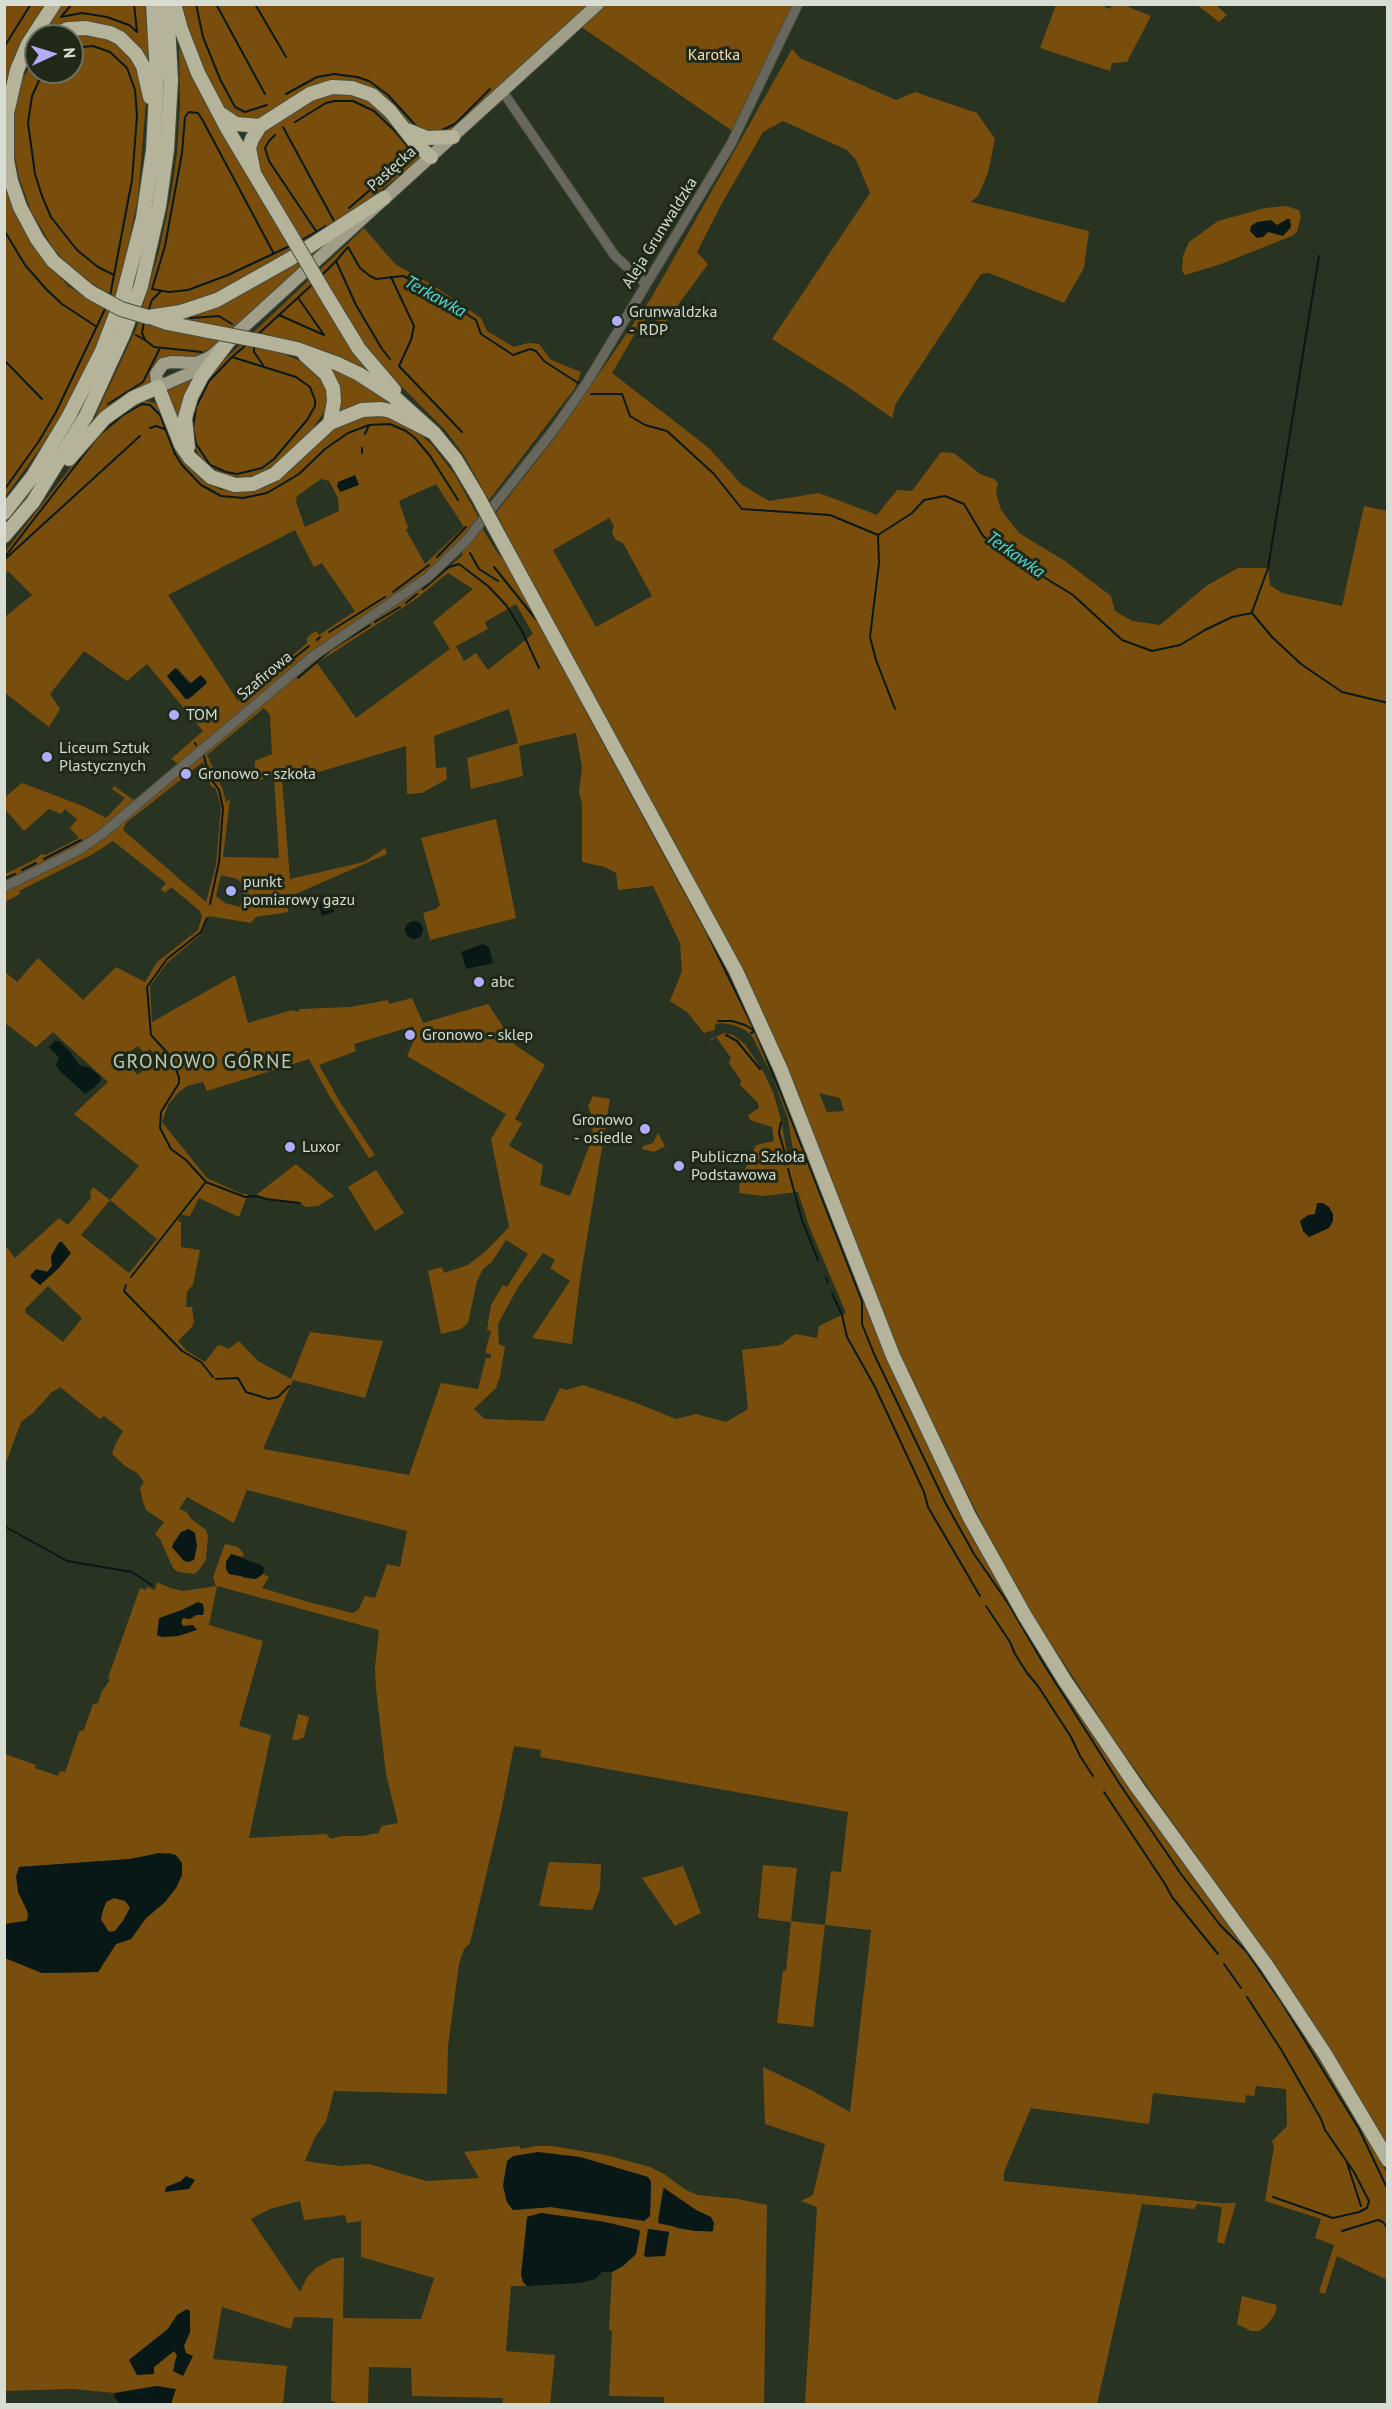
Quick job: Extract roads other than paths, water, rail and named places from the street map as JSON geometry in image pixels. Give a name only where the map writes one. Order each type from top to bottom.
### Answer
[{"type":"highway","points":[[54,4],[28,44],[20,61],[7,113],[6,144],[9,171],[20,207],[37,239],[53,261],[90,292],[121,309],[167,323],[297,349],[359,374],[393,396],[413,413],[434,433],[456,460],[736,971],[781,1070],[893,1356],[980,1536],[1065,1681],[1137,1787],[1267,1966],[1325,2054],[1388,2160]]},
{"type":"highway","points":[[4,513],[33,476],[56,441],[86,384],[123,296],[143,218],[153,150],[157,63],[153,4]]},
{"type":"highway","points":[[4,537],[33,502],[86,417],[128,324],[150,253],[163,187],[169,130],[171,80],[167,4]]},
{"type":"highway","points":[[174,4],[189,51],[217,110],[359,349],[413,413]]},
{"type":"highway","points":[[84,28],[94,28],[110,33],[128,45],[143,66],[148,82],[153,150]]},
{"type":"highway","points":[[14,86],[24,69]]},
{"type":"highway","points":[[254,172],[249,148],[260,126],[310,94],[327,88],[352,88],[372,95],[430,157]]},
{"type":"highway","points":[[217,110],[236,124],[260,126]]},
{"type":"highway","points":[[406,129],[427,138],[453,137]]},
{"type":"highway","points":[[148,317],[181,312],[217,300],[290,259],[384,198]]},
{"type":"highway","points":[[190,458],[184,424],[188,403],[202,376],[231,338]]},
{"type":"highway","points":[[297,349],[318,366],[331,384],[334,401],[330,423]]},
{"type":"highway","points":[[33,502],[47,490],[98,424],[133,398],[158,387],[181,445],[190,458],[207,474],[221,482],[235,485],[253,484],[267,479],[284,467],[330,423],[356,411],[381,409],[400,415],[434,433]]},
{"type":"main road","name":"Pasłęcka","points":[[158,387],[188,374],[231,338],[598,4]]},
{"type":"main road","points":[[158,387],[156,374],[163,364],[196,363],[208,358]]},
{"type":"street","name":"Aleja Grunwaldzka","points":[[482,522],[584,388],[740,128],[798,4]]},
{"type":"street","points":[[503,92],[615,256],[646,284]]},
{"type":"street","name":"Szafirowa","points":[[4,887],[72,854],[102,834],[319,651],[427,578],[454,554],[482,522]]},
{"type":"waterway","points":[[4,47],[31,4]]},
{"type":"waterway","points":[[72,4],[61,17],[82,13],[107,17],[129,25],[137,32],[134,4]]},
{"type":"waterway","points":[[196,4],[203,37],[220,79],[235,107],[245,112],[267,105]]},
{"type":"waterway","name":"Terkawka","points":[[216,4],[265,94]]},
{"type":"waterway","points":[[255,4],[286,57]]},
{"type":"waterway","points":[[84,47],[93,46],[110,52],[127,68],[135,90],[137,116],[132,180],[110,296]]},
{"type":"waterway","points":[[286,94],[317,77],[334,74],[357,77],[369,81],[388,95],[417,127]]},
{"type":"waterway","points":[[38,84],[32,96],[28,123],[35,174],[42,196],[51,217],[77,250],[98,267],[114,275]]},
{"type":"waterway","points":[[440,131],[455,124],[490,89]]},
{"type":"waterway","points":[[295,122],[326,103],[353,101],[374,111],[396,132],[413,153],[349,208]]},
{"type":"waterway","points":[[273,252],[203,121],[198,113],[189,112],[185,117],[182,153],[165,246],[152,289],[169,292],[188,290],[228,275],[292,245]]},
{"type":"waterway","name":"Terkawka","points":[[283,127],[334,221]]},
{"type":"waterway","points":[[275,135],[265,148],[269,161],[316,231]]},
{"type":"waterway","points":[[300,241],[326,226]]},
{"type":"waterway","points":[[4,230],[25,265],[47,290],[62,304],[97,327]]},
{"type":"waterway","name":"Terkawka","points":[[336,261],[348,247],[360,268],[370,276],[376,279],[403,276],[413,281],[476,320],[481,334],[513,355],[530,349],[536,351],[544,361],[578,383]]},
{"type":"waterway","points":[[1252,612],[1268,568],[1319,256]]},
{"type":"waterway","points":[[320,277],[336,261],[356,305],[390,359]]},
{"type":"waterway","points":[[391,277],[414,326],[411,340],[399,366],[462,432]]},
{"type":"waterway","points":[[256,336],[314,283]]},
{"type":"waterway","points":[[148,311],[152,300],[161,291]]},
{"type":"waterway","points":[[279,315],[324,335],[299,299]]},
{"type":"waterway","points":[[4,490],[39,441],[56,412],[106,307]]},
{"type":"waterway","points":[[190,318],[219,316],[232,324]]},
{"type":"waterway","points":[[144,322],[142,333],[145,340],[154,347],[202,352]]},
{"type":"waterway","points":[[136,335],[145,340]]},
{"type":"waterway","points":[[232,357],[296,377],[310,387],[315,400],[315,406],[307,420],[274,459],[262,468],[237,474],[210,465],[196,444],[193,428],[196,407],[209,381],[232,357],[247,344]]},
{"type":"waterway","points":[[254,344],[254,352],[263,365]]},
{"type":"waterway","points":[[108,404],[143,382],[160,348]]},
{"type":"waterway","points":[[4,360],[42,399]]},
{"type":"waterway","name":"Terkawka","points":[[591,394],[622,394],[630,416],[645,425],[667,431],[714,474],[742,509],[830,515],[878,535],[912,513],[924,500],[945,496],[964,504],[983,536],[1011,557],[1073,595],[1122,640],[1152,651],[1180,645],[1232,617],[1252,613],[1272,637],[1301,664],[1342,692],[1388,703]]},
{"type":"waterway","points":[[4,558],[99,435],[123,415],[142,404],[150,405],[160,415],[175,454],[182,465],[201,485],[221,496],[243,498],[267,493],[299,474],[325,449],[348,433],[369,425],[390,424],[415,438],[430,456],[458,500]]},
{"type":"waterway","points":[[365,434],[369,425]]},
{"type":"waterway","points":[[150,428],[156,426],[164,429]]},
{"type":"waterway","points":[[4,560],[140,436]]},
{"type":"waterway","points":[[362,448],[362,453]]},
{"type":"waterway","points":[[437,557],[466,527]]},
{"type":"waterway","points":[[878,535],[879,563],[870,637],[876,660],[895,709]]},
{"type":"waterway","points":[[470,553],[479,569],[498,581]]},
{"type":"waterway","points":[[423,589],[449,567],[459,564],[488,586],[506,605],[522,631],[539,668]]},
{"type":"waterway","points":[[393,592],[429,565]]},
{"type":"waterway","points":[[494,567],[539,623],[568,676]]},
{"type":"waterway","points":[[406,603],[417,594]]},
{"type":"waterway","points":[[329,632],[385,597]]},
{"type":"waterway","points":[[375,622],[400,607]]},
{"type":"waterway","points":[[298,678],[332,649],[370,625]]},
{"type":"waterway","points":[[317,640],[320,637]]},
{"type":"waterway","points":[[284,666],[309,646]]},
{"type":"waterway","points":[[270,679],[279,670]]},
{"type":"waterway","points":[[251,694],[259,689]]},
{"type":"waterway","points":[[585,708],[705,929],[755,1031],[862,1301],[862,1324],[874,1354],[945,1502],[974,1554],[1008,1603],[1121,1786],[1181,1874],[1220,1925],[1246,1951],[1282,2003],[1359,2129],[1388,2190]]},
{"type":"waterway","points":[[204,756],[209,776],[219,790],[223,808],[219,862],[210,904]]},
{"type":"waterway","points":[[44,859],[81,840]]},
{"type":"waterway","points":[[22,870],[36,863]]},
{"type":"waterway","points":[[4,879],[15,874]]},
{"type":"waterway","points":[[207,918],[201,932],[167,959],[147,987],[151,1035],[173,1059],[179,1078],[179,1083],[161,1112],[160,1128],[171,1149],[186,1160],[206,1182],[245,1197],[257,1196],[300,1203]]},
{"type":"waterway","points":[[718,1021],[732,1021],[745,1025],[755,1031],[751,1033]]},
{"type":"waterway","points":[[726,1035],[737,1041],[760,1069]]},
{"type":"waterway","points":[[781,1122],[779,1133],[786,1157]]},
{"type":"waterway","points":[[788,1169],[802,1220],[818,1260]]},
{"type":"waterway","points":[[131,1277],[205,1183]]},
{"type":"waterway","points":[[826,1278],[828,1283]]},
{"type":"waterway","points":[[126,1285],[124,1291],[182,1351],[201,1362],[213,1377]]},
{"type":"waterway","points":[[832,1293],[842,1315],[847,1337],[875,1387],[924,1492],[928,1507],[980,1596]]},
{"type":"waterway","points":[[216,1379],[238,1378],[246,1392],[269,1399],[278,1397],[289,1386]]},
{"type":"waterway","points":[[4,1526],[67,1561],[132,1572],[152,1585]]},
{"type":"waterway","points":[[986,1606],[1027,1673],[1071,1737],[1093,1776]]},
{"type":"waterway","points":[[1104,1792],[1172,1897],[1218,1954]]},
{"type":"waterway","points":[[1224,1964],[1241,1988]]},
{"type":"waterway","points":[[1247,1997],[1282,2051],[1325,2130],[1354,2172],[1369,2201],[1367,2208],[1359,2212],[1333,2218],[1273,2197]]},
{"type":"waterway","points":[[1347,2163],[1361,2206]]},
{"type":"waterway","points":[[1342,2231],[1378,2220],[1383,2222],[1388,2229]]},
{"type":"place","name":"Grunwaldzka - RDP","points":[[617,321]]},
{"type":"place","name":"TOM","points":[[174,715]]},
{"type":"place","name":"Liceum Sztuk Plastycznych","points":[[47,757]]},
{"type":"place","name":"Gronowo - szkoła","points":[[186,774]]},
{"type":"place","name":"punkt pomiarowy gazu","points":[[231,891]]},
{"type":"place","name":"abc","points":[[479,982]]},
{"type":"place","name":"Gronowo - sklep","points":[[410,1035]]},
{"type":"place","name":"Gronowo - osiedle","points":[[645,1129]]},
{"type":"place","name":"Luxor","points":[[290,1147]]},
{"type":"place","name":"Publiczna Szkoła Podstawowa","points":[[679,1166]]},
{"type":"district","name":"GRONOWO GÓRNE","points":[[203,1062]]},
{"type":"park label","name":"Karotka","points":[[714,55]]}]
